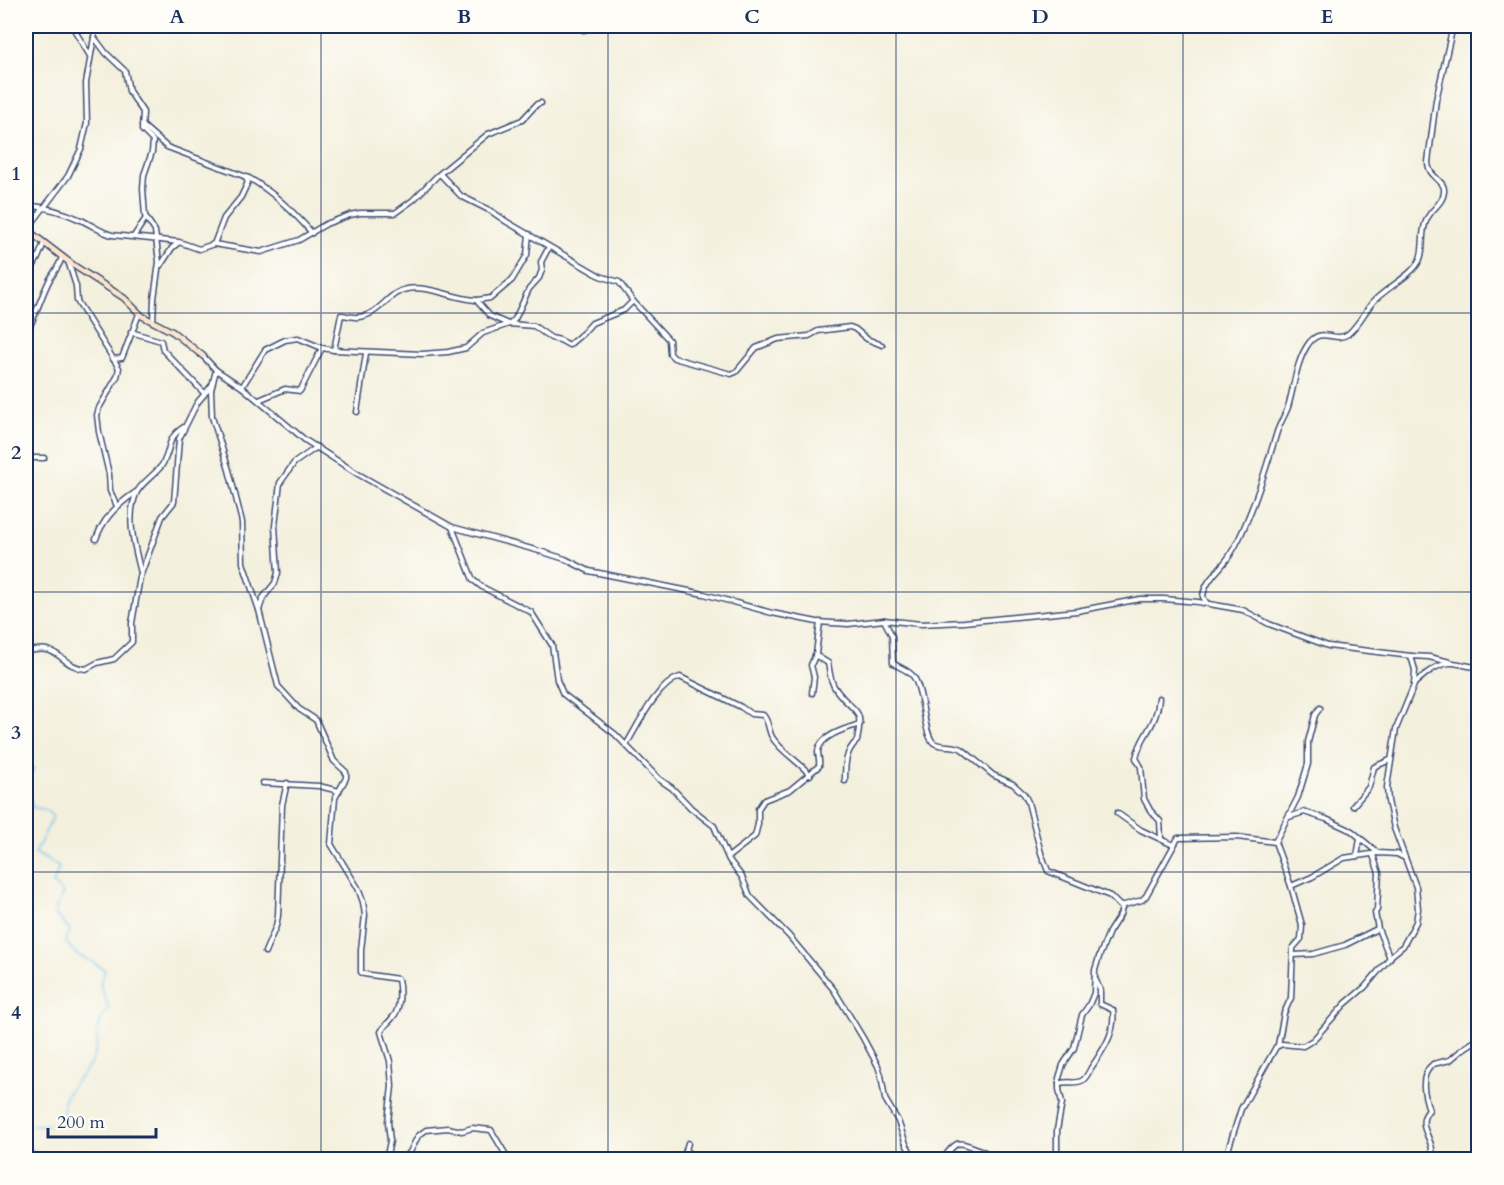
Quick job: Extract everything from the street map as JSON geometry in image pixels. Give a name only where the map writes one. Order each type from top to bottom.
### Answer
[{"type":"street","points":[[72,26],[90,56]]},
{"type":"street","points":[[96,26],[85,86],[87,111],[84,141],[73,167],[26,230],[124,298],[139,314],[173,332],[216,370],[259,400],[291,429],[316,447],[358,474],[452,527],[543,552],[589,571],[820,622],[857,624],[884,620],[921,624],[1025,617],[1077,611],[1148,598],[1243,610],[1269,624],[1328,646],[1430,657],[1479,667]]},
{"type":"street","points":[[572,26],[584,30],[595,26]]},
{"type":"street","points":[[1209,604],[1203,597],[1204,589],[1229,557],[1248,518],[1279,426],[1286,413],[1299,364],[1308,344],[1322,334],[1340,336],[1349,333],[1373,302],[1406,275],[1420,260],[1424,226],[1428,215],[1439,203],[1444,192],[1443,184],[1429,170],[1428,162],[1434,111],[1453,26]]},
{"type":"street","points":[[94,37],[106,53],[125,71],[129,91],[143,112],[142,130],[154,144],[143,183],[146,218],[155,231],[159,267],[153,321]]},
{"type":"street","points":[[26,205],[45,207],[81,220],[107,234],[179,242],[201,249],[214,244],[261,252],[293,242],[333,221],[357,213],[395,213],[488,134],[522,120],[537,104],[541,103]]},
{"type":"street","points":[[142,125],[167,147],[244,176],[268,189],[298,216],[312,233]]},
{"type":"street","points":[[440,174],[461,196],[491,211],[600,276],[619,282],[633,301],[669,340],[672,357],[729,374],[736,372],[756,348],[778,339],[808,336],[818,332],[850,327],[867,339],[882,345]]},
{"type":"street","points":[[214,244],[224,218],[244,192],[248,182],[244,176]]},
{"type":"street","points":[[134,236],[146,218]]},
{"type":"street","points":[[334,350],[341,315],[358,317],[372,314],[405,289],[437,292],[462,299],[490,299],[512,280],[526,255],[529,234]]},
{"type":"street","points":[[159,267],[179,242]]},
{"type":"street","points":[[26,279],[44,243]]},
{"type":"street","points":[[242,387],[262,354],[270,346],[293,338],[322,348],[366,353],[427,354],[464,349],[481,334],[515,320],[529,289],[539,279],[542,270],[541,262],[549,247]]},
{"type":"street","points":[[26,334],[48,283],[65,259]]},
{"type":"street","points":[[65,259],[76,286],[77,301],[118,367],[118,372],[99,408],[97,421],[109,474],[110,494],[117,506]]},
{"type":"street","points":[[476,300],[492,317],[509,324],[534,326],[551,338],[569,345],[583,333],[591,322],[624,310],[633,301]]},
{"type":"street","points":[[113,359],[122,358],[139,314]]},
{"type":"street","points":[[131,332],[161,341],[163,350],[204,393]]},
{"type":"street","points":[[259,400],[285,389],[300,391],[322,348]]},
{"type":"street","points":[[357,412],[365,372],[366,353]]},
{"type":"street","points":[[216,370],[212,385],[211,408],[214,429],[229,470],[242,522],[243,563],[259,610],[278,686],[299,709],[316,720],[334,760],[346,772],[346,778],[334,802],[331,844],[358,888],[363,902],[366,915],[361,950],[361,972],[399,980],[396,1013],[381,1032],[390,1061],[392,1086],[388,1122],[390,1141],[386,1160]]},
{"type":"street","points":[[26,652],[48,649],[83,669],[114,659],[132,642],[132,623],[138,587],[162,518],[173,504],[179,441],[204,393],[212,385]]},
{"type":"street","points":[[96,539],[106,519],[117,506],[137,491],[162,464],[171,437],[185,427]]},
{"type":"street","points":[[259,610],[263,598],[275,584],[278,573],[275,526],[280,483],[294,463],[316,447]]},
{"type":"street","points":[[26,458],[44,458]]},
{"type":"street","points":[[137,491],[131,526],[132,543],[139,558],[142,574]]},
{"type":"street","points":[[452,527],[473,580],[535,616],[552,645],[557,680],[563,694],[615,734],[659,779],[714,826],[750,896],[789,936],[836,993],[878,1066],[885,1099],[898,1121],[906,1144],[915,1160]]},
{"type":"street","points":[[884,620],[892,636],[893,663],[908,671],[914,679],[932,740],[938,744],[962,749],[976,762],[988,768],[993,775],[1012,784],[1024,795],[1049,872],[1110,896],[1121,906]]},
{"type":"street","points":[[812,693],[814,680],[811,665],[815,655],[820,622]]},
{"type":"street","points":[[815,655],[829,664],[833,685],[858,712],[860,724],[857,741],[847,757],[845,781]]},
{"type":"street","points":[[1277,1046],[1285,1044],[1300,1047],[1313,1040],[1405,943],[1418,917],[1416,887],[1394,828],[1388,801],[1387,777],[1396,729],[1414,685],[1415,670],[1411,656]]},
{"type":"street","points":[[1414,685],[1428,672],[1451,663]]},
{"type":"street","points":[[626,745],[659,693],[673,680],[680,677],[751,714],[763,715],[767,719],[773,738],[800,762],[810,775]]},
{"type":"street","points":[[1159,698],[1154,723],[1144,738],[1136,758],[1141,767],[1144,799],[1160,821],[1161,839]]},
{"type":"street","points":[[1230,1160],[1230,1144],[1241,1109],[1277,1046],[1284,1013],[1291,998],[1294,946],[1302,937],[1302,925],[1275,842],[1298,797],[1308,759],[1307,745],[1315,715],[1320,708]]},
{"type":"street","points":[[728,857],[755,836],[758,809],[764,800],[790,790],[810,775],[819,766],[818,752],[824,742],[841,731],[860,724]]},
{"type":"street","points":[[1353,806],[1369,787],[1374,767],[1390,759]]},
{"type":"street","points":[[264,783],[287,783],[339,790]]},
{"type":"street","points":[[264,952],[278,916],[282,805],[287,783]]},
{"type":"street","points":[[1117,813],[1141,830],[1173,845]]},
{"type":"street","points":[[1288,817],[1311,813],[1352,831],[1375,849],[1379,873],[1375,912],[1378,929],[1390,958]]},
{"type":"street","points":[[1121,906],[1142,900],[1146,896],[1178,838],[1183,836],[1247,837],[1275,842]]},
{"type":"street","points":[[1358,856],[1360,839]]},
{"type":"street","points":[[1291,886],[1343,859],[1376,854],[1398,854],[1405,859]]},
{"type":"street","points":[[1057,1160],[1057,1130],[1062,1103],[1059,1084],[1061,1070],[1074,1048],[1082,1015],[1092,998],[1099,957],[1109,932],[1120,915],[1121,906]]},
{"type":"street","points":[[1294,955],[1313,954],[1345,945],[1378,929]]},
{"type":"street","points":[[1059,1084],[1084,1080],[1111,1033],[1113,1010],[1100,1004],[1100,990],[1095,978]]},
{"type":"street","points":[[1431,1160],[1433,1148],[1423,1119],[1429,1110],[1424,1091],[1425,1073],[1431,1065],[1450,1060],[1479,1039]]},
{"type":"street","points":[[404,1160],[418,1136],[424,1131],[448,1128],[462,1131],[475,1128],[491,1130],[509,1160]]},
{"type":"street","points":[[683,1160],[688,1143]]},
{"type":"street","points":[[942,1160],[955,1145],[960,1143],[999,1160]]},
{"type":"street","points":[[686,1152],[704,1160]]},
{"type":"waterway","points":[[26,664],[31,678],[26,687]]},
{"type":"waterway","points":[[26,715],[26,721]]},
{"type":"waterway","points":[[26,760],[34,769],[27,782],[32,807],[46,810],[53,817],[35,853],[59,867],[53,884],[63,893],[54,913],[70,930],[65,941],[77,955],[105,970],[100,984],[109,1009],[100,1022],[95,1055],[66,1095],[61,1121],[58,1125],[26,1125]]},
{"type":"waterway","points":[[26,1146],[42,1154],[42,1160]]}]
